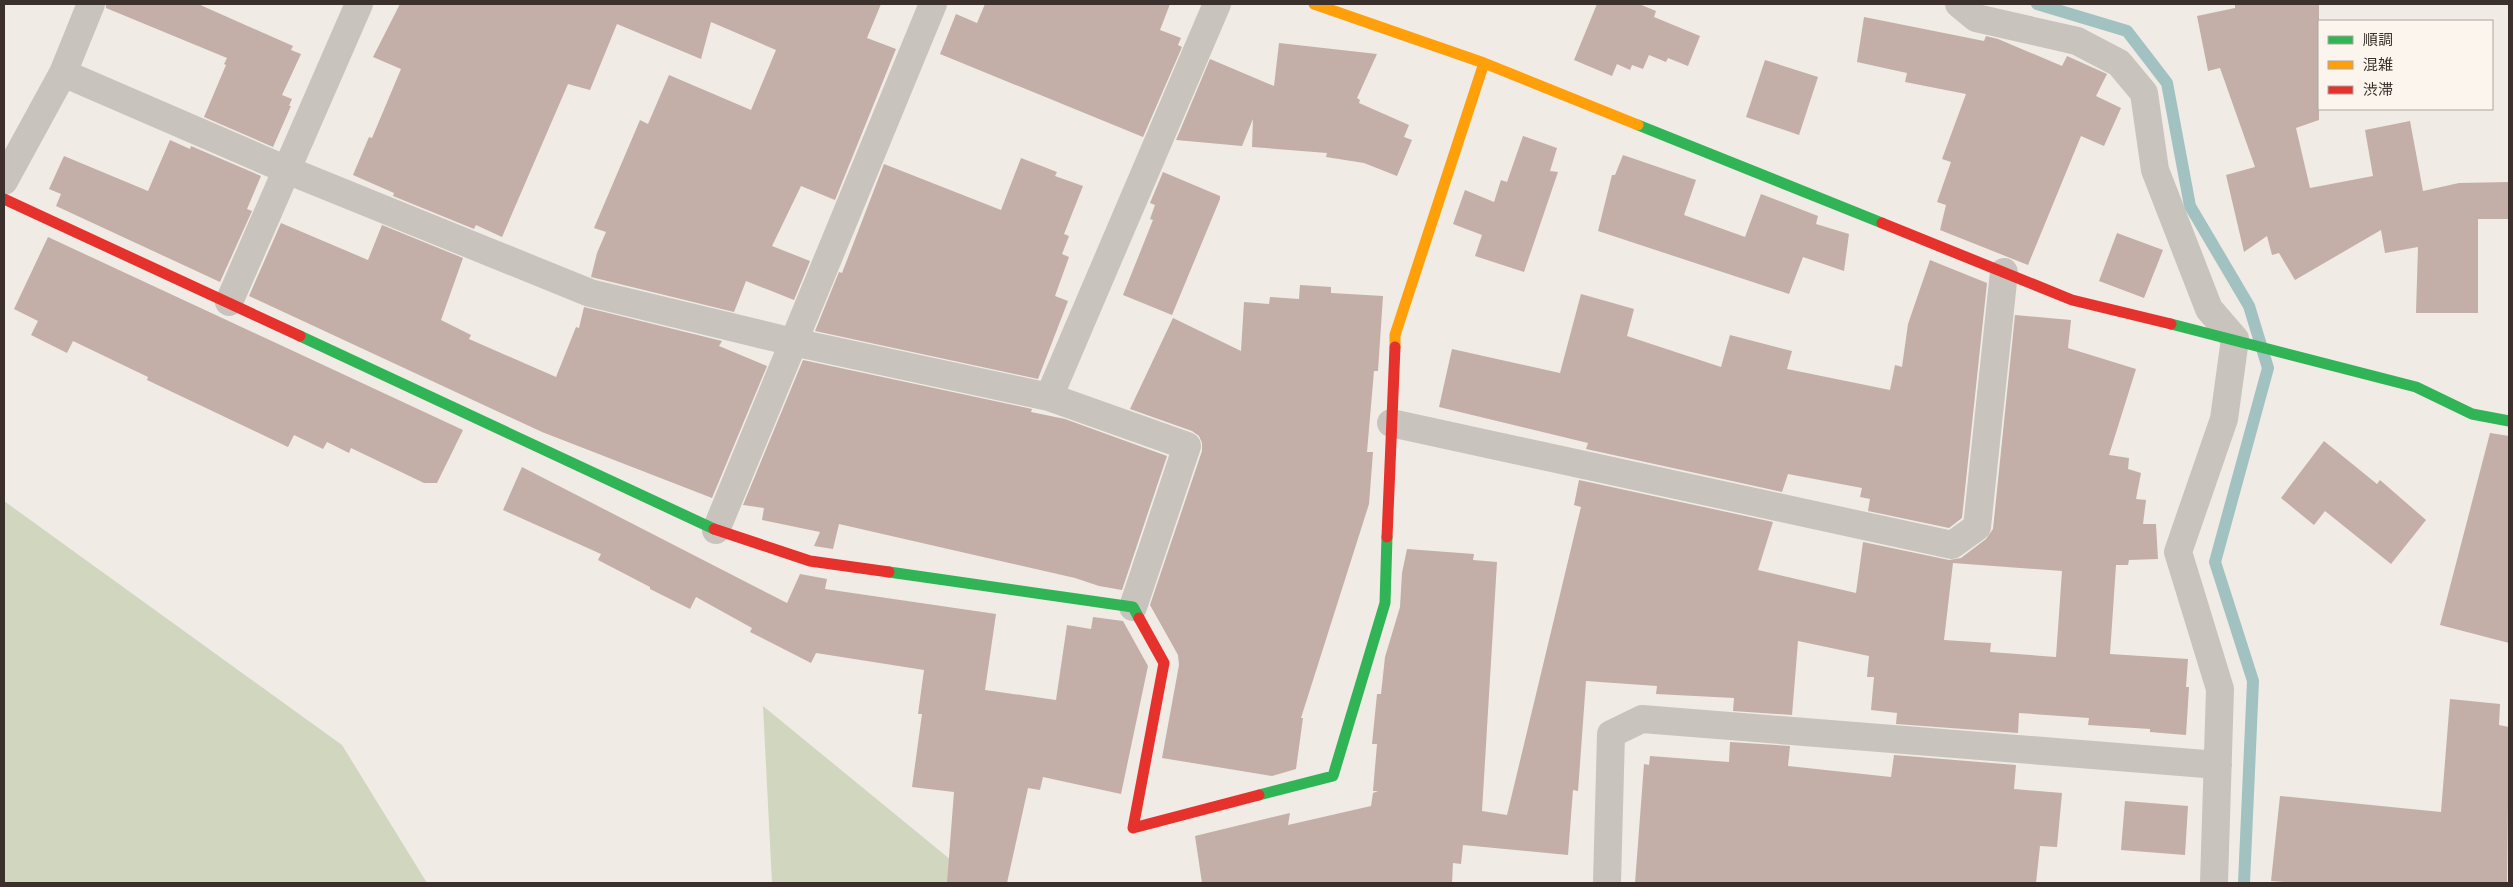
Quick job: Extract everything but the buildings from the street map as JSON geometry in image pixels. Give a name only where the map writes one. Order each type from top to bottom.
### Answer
[{"type":"street","points":[[4,181],[63,73],[91,4]]},
{"type":"street","points":[[229,302],[359,4]]},
{"type":"street","points":[[716,530],[933,4]]},
{"type":"street","points":[[1049,397],[1217,4]]},
{"type":"street","points":[[1314,4],[1484,63],[2072,300],[2239,340],[2416,387],[2472,414],[2509,421]]},
{"type":"street","points":[[1959,4],[1976,18],[2077,41],[2119,63],[2144,93],[2155,170],[2209,309],[2239,340]]},
{"type":"street","points":[[63,73],[287,170],[590,293],[794,342],[1049,397],[1187,446],[1133,607],[1164,663],[1132,828],[1333,776],[1386,603],[1395,336],[1484,63]]},
{"type":"street","points":[[4,199],[716,530],[810,561],[1133,607]]},
{"type":"street","points":[[1391,423],[1952,545],[1977,527],[2004,272]]},
{"type":"street","points":[[2214,883],[2220,689],[2178,552],[2224,419],[2239,340]]},
{"type":"street","points":[[1607,883],[1611,734],[1642,719],[2218,765]]},
{"type":"green space","points":[[4,501],[342,745],[427,883],[4,883]]},
{"type":"green space","points":[[763,706],[979,883],[772,883]]},
{"type":"waterway","points":[[2037,4],[2127,31],[2167,83],[2190,206],[2249,306],[2268,368],[2215,562],[2253,681],[2244,883]]},
{"type":"traffic: fast","points":[[1638,125],[1882,223]]},
{"type":"traffic: fast","points":[[2171,324],[2416,387],[2472,414],[2509,421]]},
{"type":"traffic: fast","points":[[300,336],[714,529]]},
{"type":"traffic: fast","points":[[1259,795],[1333,776],[1385,603],[1387,537]]},
{"type":"traffic: fast","points":[[889,572],[1133,607],[1139,618]]},
{"type":"traffic: slow","points":[[1314,4],[1484,63],[1638,125]]},
{"type":"traffic: slow","points":[[1395,347],[1395,335],[1484,63]]},
{"type":"traffic: jam","points":[[4,199],[300,336]]},
{"type":"traffic: jam","points":[[1882,223],[2072,300],[2171,324]]},
{"type":"traffic: jam","points":[[1387,537],[1395,347]]},
{"type":"traffic: jam","points":[[714,529],[810,561],[889,572]]},
{"type":"traffic: jam","points":[[1139,618],[1164,663],[1133,828],[1259,795]]}]
